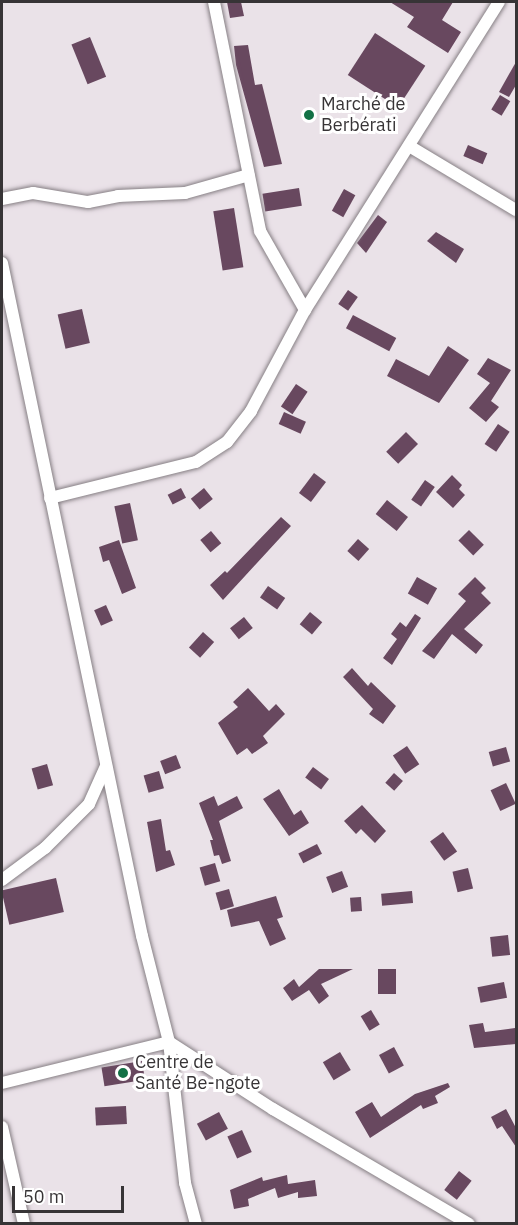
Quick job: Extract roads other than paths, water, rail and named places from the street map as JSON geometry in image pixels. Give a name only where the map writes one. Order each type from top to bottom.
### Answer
[{"type":"street","points":[[214,2],[260,231],[305,310]]},
{"type":"street","points":[[50,498],[196,462],[226,442],[251,411],[305,310],[499,2]]},
{"type":"street","points":[[409,146],[516,210]]},
{"type":"street","points":[[2,199],[33,193],[88,202],[118,196],[185,193],[249,175]]},
{"type":"street","points":[[2,263],[142,936],[170,1042],[185,1183],[196,1224]]},
{"type":"street","points":[[2,880],[45,848],[89,804],[106,766]]},
{"type":"street","points":[[2,1083],[170,1042],[273,1109],[469,1224]]},
{"type":"street","points":[[2,1127],[24,1224]]},
{"type":"place","name":"Marché de Berbérati","points":[[309,115]]},
{"type":"place","name":"Centre de Santé Be-ngote","points":[[123,1073]]}]
